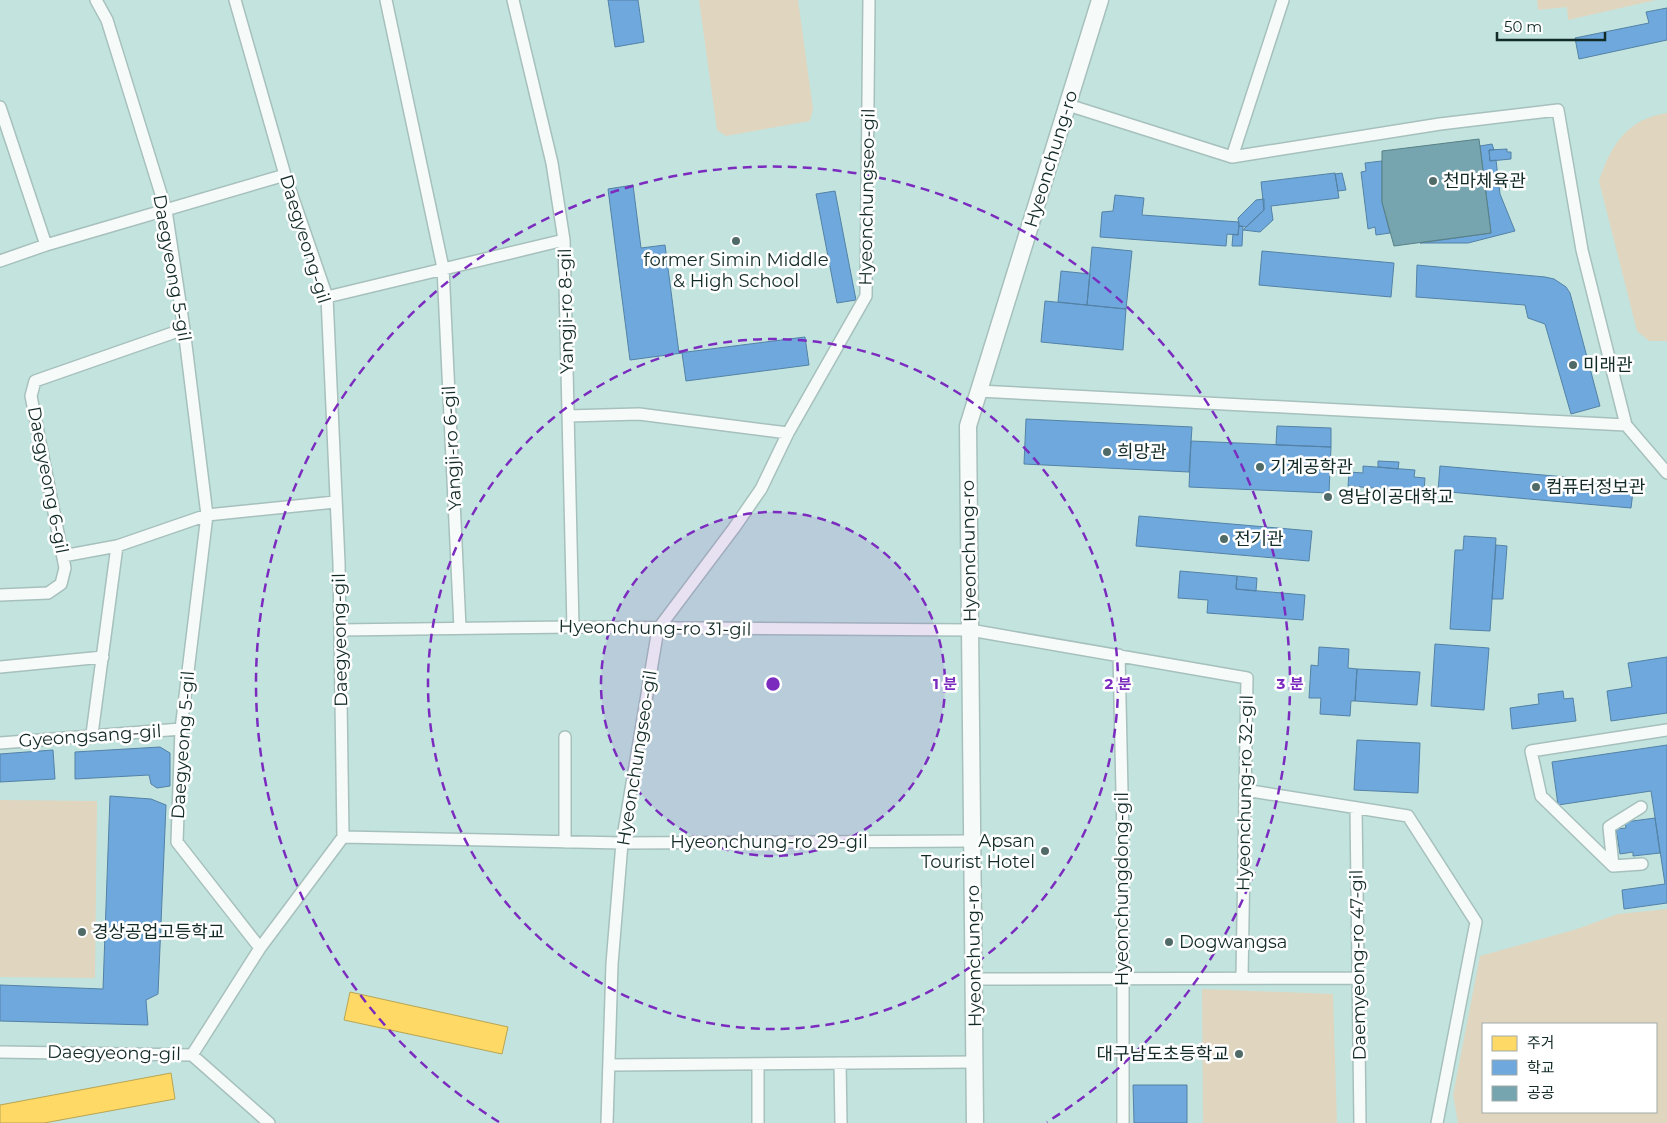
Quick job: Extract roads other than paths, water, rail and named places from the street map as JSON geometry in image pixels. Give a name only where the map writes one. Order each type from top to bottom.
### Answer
[{"type":"main road","name":"Hyeonchung-ro","points":[[975,1123],[968,426],[1100,0]]},
{"type":"street","name":"Daegyeong 5-gil","points":[[96,0],[107,20],[166,210],[184,329],[207,515],[180,729],[177,842],[260,948]]},
{"type":"street","name":"Daegyeong-gil","points":[[0,1052],[192,1054],[260,948],[343,837],[340,630],[327,297],[285,175],[235,0]]},
{"type":"street","name":"Yangji-ro 6-gil","points":[[386,0],[444,268],[460,628]]},
{"type":"street","name":"Yangji-ro 8-gil","points":[[513,0],[552,163],[564,240],[573,627]]},
{"type":"street","name":"Hyeonchungseo-gil","points":[[607,1123],[612,964],[622,843],[658,629],[734,528],[760,489],[788,433],[866,296],[870,0]]},
{"type":"street","points":[[1232,157],[1283,0]]},
{"type":"street","points":[[1068,105],[1232,157],[1440,124],[1558,110],[1582,250],[1626,425],[1667,473]]},
{"type":"street","points":[[0,107],[46,245]]},
{"type":"street","points":[[0,261],[46,245],[285,175]]},
{"type":"street","points":[[327,297],[564,240]]},
{"type":"street","name":"Daegyeong 6-gil","points":[[0,595],[48,593],[61,584],[65,568],[31,396],[35,381],[184,329]]},
{"type":"street","points":[[978,391],[1626,425]]},
{"type":"street","points":[[568,416],[639,414],[788,433]]},
{"type":"street","points":[[63,556],[117,546],[207,515],[335,502]]},
{"type":"street","points":[[92,734],[117,546]]},
{"type":"street","name":"Hyeonchung-ro 31-gil","points":[[340,630],[573,627],[970,630]]},
{"type":"street","name":"Hyeonchung-ro 32-gil","points":[[970,630],[1247,678],[1242,978]]},
{"type":"street","name":"Hyeonchungdong-gil","points":[[1119,655],[1123,1123]]},
{"type":"street","points":[[0,667],[103,657]]},
{"type":"street","name":"Gyeongsang-gil","points":[[0,742],[180,729]]},
{"type":"street","points":[[1642,864],[1613,866],[1541,796],[1531,751],[1667,730]]},
{"type":"street","points":[[565,737],[565,842]]},
{"type":"street","points":[[1245,790],[1408,816],[1476,922],[1437,1123]]},
{"type":"street","points":[[1613,866],[1609,827],[1641,807]]},
{"type":"street","name":"Daemyeong-ro 47-gil","points":[[1356,808],[1360,1123]]},
{"type":"street","name":"Hyeonchung-ro 29-gil","points":[[343,837],[622,843],[972,841]]},
{"type":"street","points":[[974,980],[1358,978]]},
{"type":"street","points":[[192,1054],[269,1123]]},
{"type":"street","points":[[609,1064],[974,1062]]},
{"type":"street","points":[[840,1063],[841,1123]]},
{"type":"street","points":[[758,1064],[758,1123]]},
{"type":"place","name":"천마체육관","points":[[1433,181]]},
{"type":"place","name":"former Simin Middle & High School","points":[[736,241]]},
{"type":"place","name":"미래관","points":[[1573,365]]},
{"type":"place","name":"희망관","points":[[1107,452]]},
{"type":"place","name":"기계공학관","points":[[1260,467]]},
{"type":"place","name":"컴퓨터정보관","points":[[1536,487]]},
{"type":"place","name":"영남이공대학교","points":[[1328,497]]},
{"type":"place","name":"전기관","points":[[1224,539]]},
{"type":"place","name":"Apsan Tourist Hotel","points":[[1045,851]]},
{"type":"place","name":"경상공업고등학교","points":[[82,932]]},
{"type":"place","name":"Dogwangsa","points":[[1169,942]]},
{"type":"place","name":"대구남도초등학교","points":[[1239,1054]]}]
